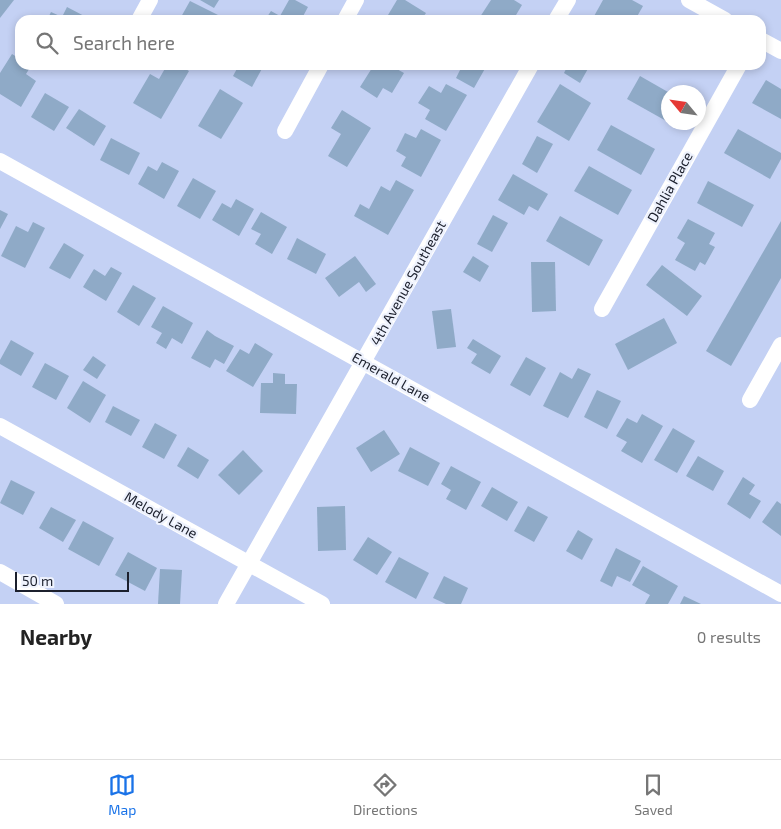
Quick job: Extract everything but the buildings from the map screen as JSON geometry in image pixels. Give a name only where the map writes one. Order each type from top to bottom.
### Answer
[{"type":"street","points":[[142,15],[150,0]]},
{"type":"street","points":[[348,15],[356,0]]},
{"type":"street","points":[[559,15],[568,0]]},
{"type":"street","points":[[689,0],[716,15]]},
{"type":"street","points":[[766,43],[781,51]]},
{"type":"street","points":[[285,130],[318,70]]},
{"type":"street","name":"4th Avenue Southeast","points":[[226,604],[528,70]]},
{"type":"street","name":"Dahlia Place","points":[[602,309],[736,70]]},
{"type":"street","name":"Emerald Lane","points":[[0,162],[781,594]]},
{"type":"street","points":[[750,400],[781,345]]},
{"type":"street","name":"Melody Lane","points":[[0,426],[322,604]]},
{"type":"street","points":[[0,572],[56,604]]}]
